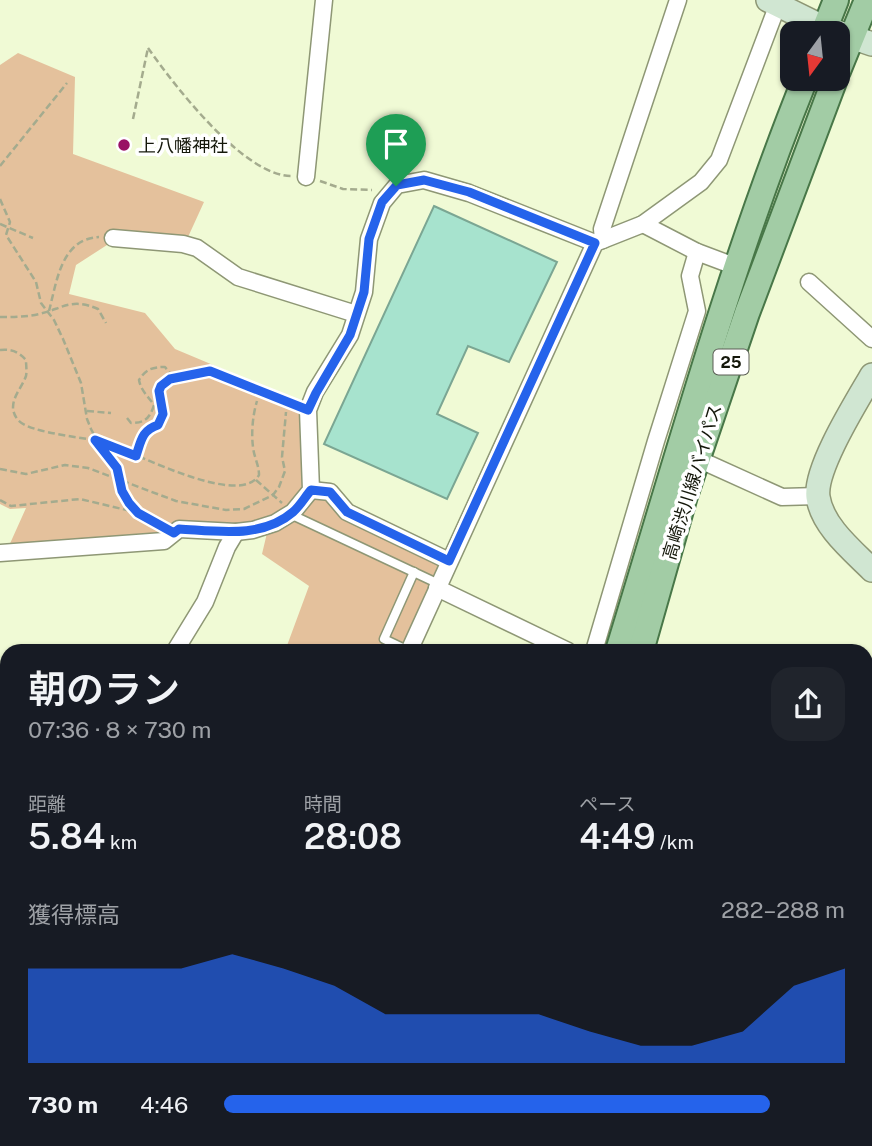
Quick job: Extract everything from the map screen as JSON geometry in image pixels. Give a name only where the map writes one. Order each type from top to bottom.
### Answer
[{"type":"main road","points":[[828,21],[836,0]]},
{"type":"main road","points":[[850,56],[862,40],[867,0]]},
{"type":"main road","name":"高崎渋川線バイパス","points":[[620,644],[737,267],[775,153],[800,91]]},
{"type":"main road","name":"高崎渋川線バイパス","points":[[643,644],[698,459],[747,313],[830,91]]},
{"type":"street","points":[[306,177],[324,0]]},
{"type":"street","points":[[412,644],[599,242],[678,0]]},
{"type":"street","points":[[0,553],[164,541],[179,529],[236,532],[253,530],[275,523],[291,513],[311,490],[308,410],[350,335],[364,292],[369,239],[382,202],[396,186],[424,180],[469,192],[599,242],[643,225],[701,182],[719,160],[773,2],[806,21]]},
{"type":"street","points":[[643,225],[697,252],[737,267]]},
{"type":"street","points":[[113,239],[197,248],[238,277],[356,314]]},
{"type":"street","points":[[596,644],[697,311],[690,276],[697,252]]},
{"type":"street","points":[[809,282],[872,339]]},
{"type":"street","points":[[872,375],[825,462],[818,496],[827,519],[872,570]]},
{"type":"street","points":[[698,459],[782,497],[818,496]]},
{"type":"street","points":[[311,490],[330,492],[347,512],[449,561]]},
{"type":"street","points":[[179,644],[205,602],[227,547],[236,532]]},
{"type":"street","points":[[438,586],[554,644]]},
{"type":"lane","points":[[185,375],[210,371],[308,410]]},
{"type":"lane","points":[[291,513],[438,586]]},
{"type":"lane","points":[[394,644],[383,639],[414,572]]},
{"type":"path","points":[[133,119],[148,48],[169,78],[196,108],[240,151],[274,173],[306,177],[343,189],[378,191],[396,186]]},
{"type":"path","points":[[0,166],[67,83]]},
{"type":"path","points":[[0,199],[9,217],[6,235],[36,282],[41,303],[49,311],[82,383],[86,411],[95,440],[117,468],[122,491],[138,513]]},
{"type":"path","points":[[0,223],[33,237]]},
{"type":"path","points":[[49,311],[62,264],[69,250],[82,240],[96,237],[113,239]]},
{"type":"path","points":[[0,317],[30,316],[49,311],[56,306],[80,304],[98,309],[106,323]]},
{"type":"path","points":[[0,350],[9,349],[20,353],[26,360],[26,375],[13,404],[16,417],[21,423],[37,430],[95,440],[163,468],[238,487],[248,485],[259,475],[253,449],[253,417],[262,391]]},
{"type":"path","points":[[127,418],[131,423],[141,423],[150,417],[154,405],[141,390],[139,380],[144,371],[152,367],[165,367],[174,378]]},
{"type":"path","points":[[136,456],[142,436],[149,428],[158,425],[163,414],[159,391],[161,386],[185,375]]},
{"type":"path","points":[[0,469],[26,474],[65,466],[88,468],[176,501],[226,510],[244,509],[273,495],[285,471],[282,440],[289,402]]},
{"type":"path","points":[[86,411],[111,413]]},
{"type":"path","points":[[256,480],[291,513]]},
{"type":"path","points":[[0,500],[11,506],[80,499],[138,513],[174,533]]},
{"type":"shaded area","points":[[18,53],[75,77],[73,154],[204,202],[183,248],[107,245],[76,265],[69,294],[145,313],[175,349],[304,403],[308,488],[329,495],[445,563],[408,644],[288,644],[309,586],[262,554],[267,533],[163,536],[8,548],[26,508],[10,509],[0,504],[0,65]]},
{"type":"shaded area","points":[[434,206],[557,262],[509,362],[468,346],[437,414],[478,433],[447,499],[324,444]]},
{"type":"place","name":"上八幡神社","points":[[124,145]]},
{"type":"route","points":[[424,180],[469,192],[595,243],[449,561],[347,512],[330,492],[311,490],[292,512],[275,523],[236,532],[179,529],[174,533],[138,513],[122,491],[117,468],[95,440],[136,456],[142,436],[149,428],[158,425],[163,414],[159,391],[161,386],[170,379],[210,371],[308,410],[350,335],[364,292],[369,239],[382,202],[396,186],[424,180]]}]
